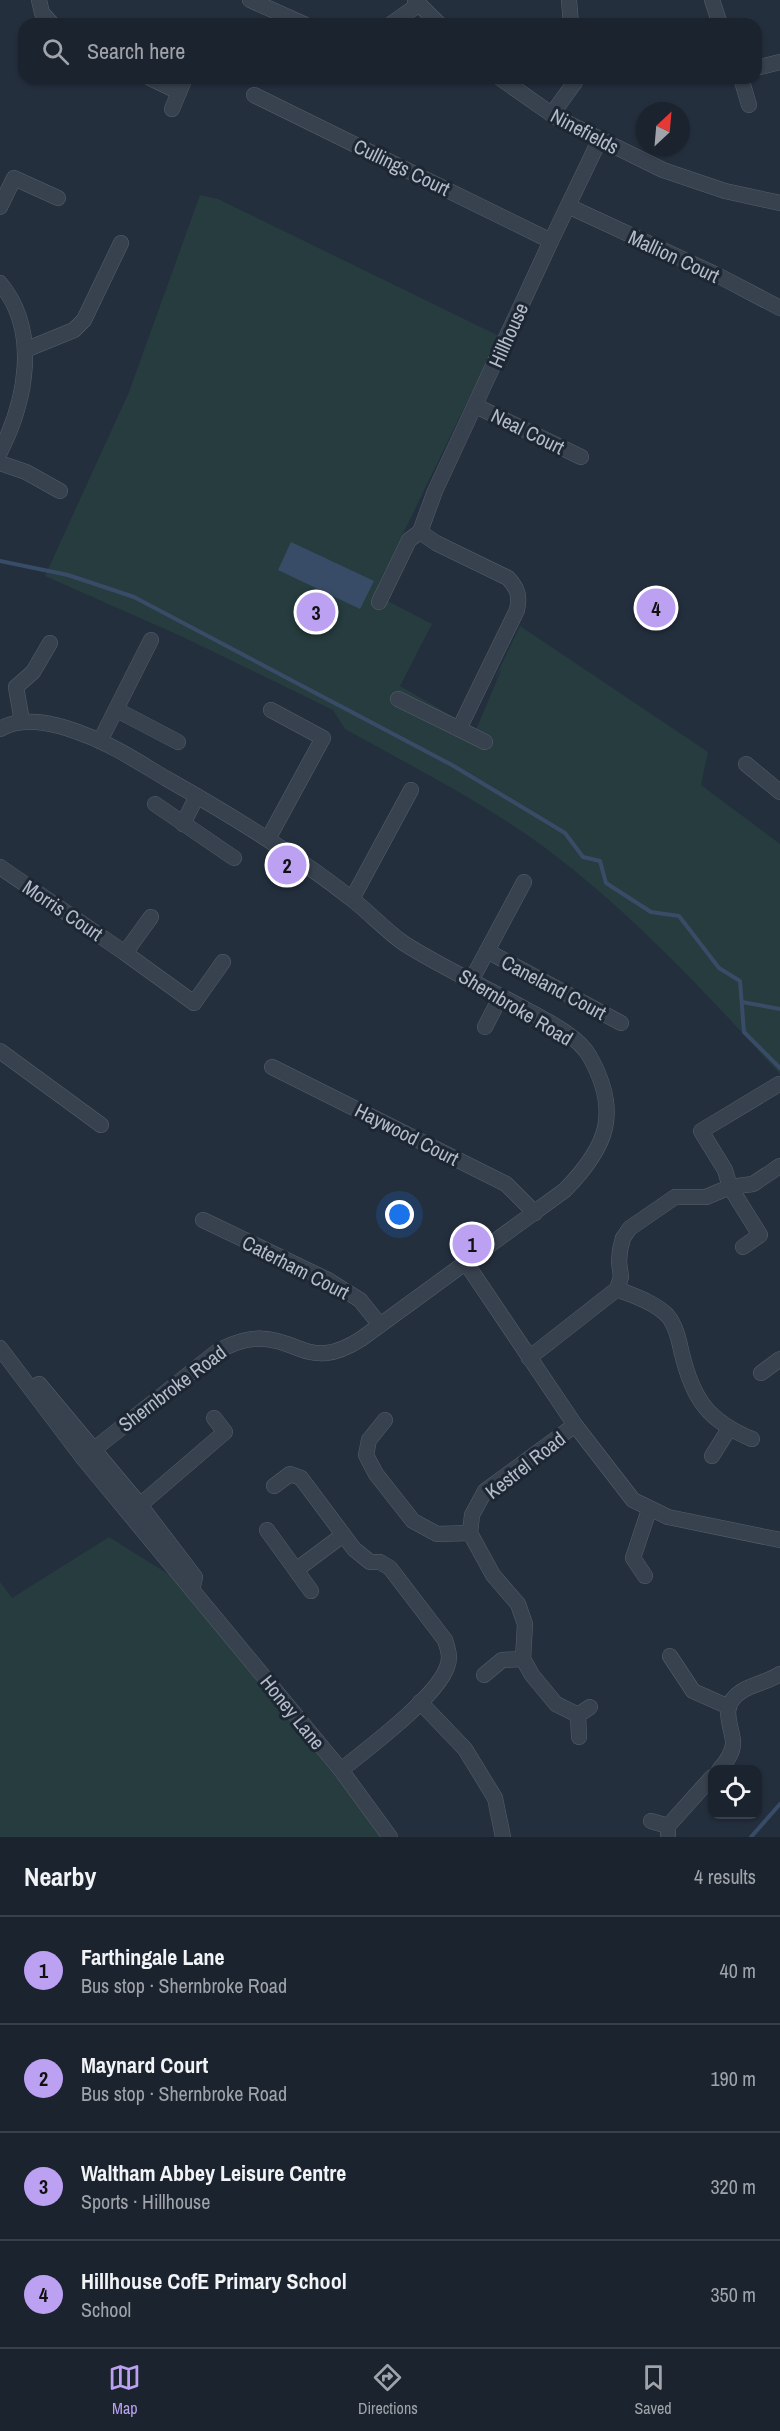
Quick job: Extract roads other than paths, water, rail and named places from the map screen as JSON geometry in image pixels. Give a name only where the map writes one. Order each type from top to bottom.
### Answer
[{"type":"street","points":[[39,0],[42,13],[47,18]]},
{"type":"street","points":[[250,0],[290,18]]},
{"type":"street","points":[[570,0],[571,18]]},
{"type":"street","points":[[712,0],[718,18]]},
{"type":"street","points":[[398,18],[416,3],[432,18]]},
{"type":"street","points":[[762,66],[780,62]]},
{"type":"street","name":"Ninefields","points":[[509,84],[552,114],[663,170],[725,192],[780,203]]},
{"type":"street","points":[[552,114],[574,84]]},
{"type":"street","points":[[743,84],[749,105]]},
{"type":"street","points":[[172,109],[182,85]]},
{"type":"street","name":"Cullings Court","points":[[254,95],[550,241]]},
{"type":"street","name":"Hillhouse","points":[[379,602],[409,540],[420,532],[435,492],[550,241],[600,139]]},
{"type":"street","points":[[0,207],[14,178],[58,198]]},
{"type":"street","name":"Mallion Court","points":[[568,206],[719,276],[780,308]]},
{"type":"street","points":[[25,350],[74,330],[84,320],[121,243]]},
{"type":"street","points":[[0,283],[14,304],[20,321],[25,350],[24,387],[21,402],[0,452]]},
{"type":"street","name":"Neal Court","points":[[476,406],[580,457]]},
{"type":"street","points":[[0,463],[26,472],[60,490]]},
{"type":"street","points":[[420,532],[436,543],[508,578],[517,587],[519,599],[517,610],[459,729]]},
{"type":"street","points":[[100,741],[151,640]]},
{"type":"street","points":[[22,721],[16,687],[33,672],[50,643]]},
{"type":"street","points":[[398,699],[485,741]]},
{"type":"street","points":[[117,710],[178,742]]},
{"type":"street","points":[[268,839],[323,738],[271,710]]},
{"type":"street","name":"Shernbroke Road","points":[[0,729],[22,721],[52,725],[100,741],[268,839],[352,899],[404,943],[560,1029],[582,1047],[592,1062],[604,1096],[607,1120],[601,1144],[585,1169],[565,1190],[345,1348],[327,1353],[306,1352],[266,1339],[256,1338],[235,1342],[218,1351],[88,1453]]},
{"type":"street","points":[[746,764],[780,792]]},
{"type":"street","points":[[352,899],[411,790]]},
{"type":"street","points":[[183,824],[197,796]]},
{"type":"street","points":[[155,804],[234,858]]},
{"type":"street","name":"Morris Court","points":[[0,867],[126,953],[194,1003],[223,962]]},
{"type":"street","name":"Caneland Court","points":[[472,980],[524,882]]},
{"type":"street","points":[[126,953],[151,917]]},
{"type":"street","name":"Caneland Court","points":[[487,951],[621,1023]]},
{"type":"street","points":[[485,1027],[501,996]]},
{"type":"street","points":[[0,1051],[101,1125]]},
{"type":"street","name":"Haywood Court","points":[[272,1067],[506,1184],[535,1213]]},
{"type":"street","points":[[743,1246],[760,1235],[730,1187],[725,1170],[701,1131],[779,1084]]},
{"type":"street","points":[[529,1358],[617,1289],[621,1277],[620,1250],[623,1238],[630,1228],[675,1197],[706,1197],[730,1187],[753,1184],[780,1166]]},
{"type":"street","name":"Caterham Court","points":[[203,1220],[328,1280],[360,1300],[380,1325]]},
{"type":"street","points":[[466,1263],[575,1425],[633,1500],[650,1510],[689,1522],[780,1540]]},
{"type":"street","points":[[617,1289],[655,1306],[666,1314],[675,1329],[687,1376],[707,1410],[729,1430],[752,1439]]},
{"type":"street","name":"Honey Lane","points":[[0,1348],[9,1361],[22,1363],[192,1589],[341,1770],[390,1837]]},
{"type":"street","points":[[761,1373],[780,1359]]},
{"type":"street","points":[[140,1505],[225,1432],[214,1418]]},
{"type":"street","points":[[385,1420],[369,1440],[366,1455],[376,1474],[413,1521],[437,1534],[470,1533],[493,1575],[518,1604],[525,1624],[523,1659],[538,1683],[556,1704],[584,1711],[579,1737]]},
{"type":"street","name":"Kestrel Road","points":[[470,1533],[472,1515],[485,1491],[575,1425]]},
{"type":"street","points":[[712,1456],[729,1430]]},
{"type":"street","name":"Honey Lane","points":[[88,1453],[140,1505],[195,1577],[192,1589]]},
{"type":"street","points":[[274,1486],[290,1474],[301,1478],[354,1549],[370,1562],[380,1562],[390,1568],[445,1640],[449,1652],[448,1665],[434,1689],[386,1734],[341,1770]]},
{"type":"street","points":[[645,1576],[633,1558],[650,1510]]},
{"type":"street","points":[[267,1530],[311,1591]]},
{"type":"street","points":[[296,1570],[343,1535]]},
{"type":"street","points":[[670,1656],[693,1691],[729,1707]]},
{"type":"street","points":[[484,1675],[502,1660],[523,1659]]},
{"type":"street","points":[[724,1765],[728,1760],[734,1743],[727,1720],[729,1707],[741,1691],[780,1674]]},
{"type":"street","points":[[420,1702],[465,1749],[495,1797],[503,1837]]},
{"type":"street","points":[[651,1821],[668,1832],[708,1782]]},
{"type":"water","points":[[291,542],[374,581],[360,609],[278,570]]},
{"type":"waterway","points":[[0,561],[68,575],[134,597],[452,765],[565,833],[583,857],[600,861],[606,883],[651,912],[679,916],[719,968],[740,981],[744,1032],[780,1068]]},
{"type":"waterway","points":[[742,1002],[780,1009]]},
{"type":"waterway","points":[[751,1837],[780,1804]]},
{"type":"place","name":"Hillhouse CofE Primary School","points":[[656,608]]},
{"type":"place","name":"Waltham Abbey Leisure Centre","points":[[316,612]]},
{"type":"place","name":"Maynard Court","points":[[287,865]]},
{"type":"place","name":"Farthingale Lane","points":[[472,1244]]}]
